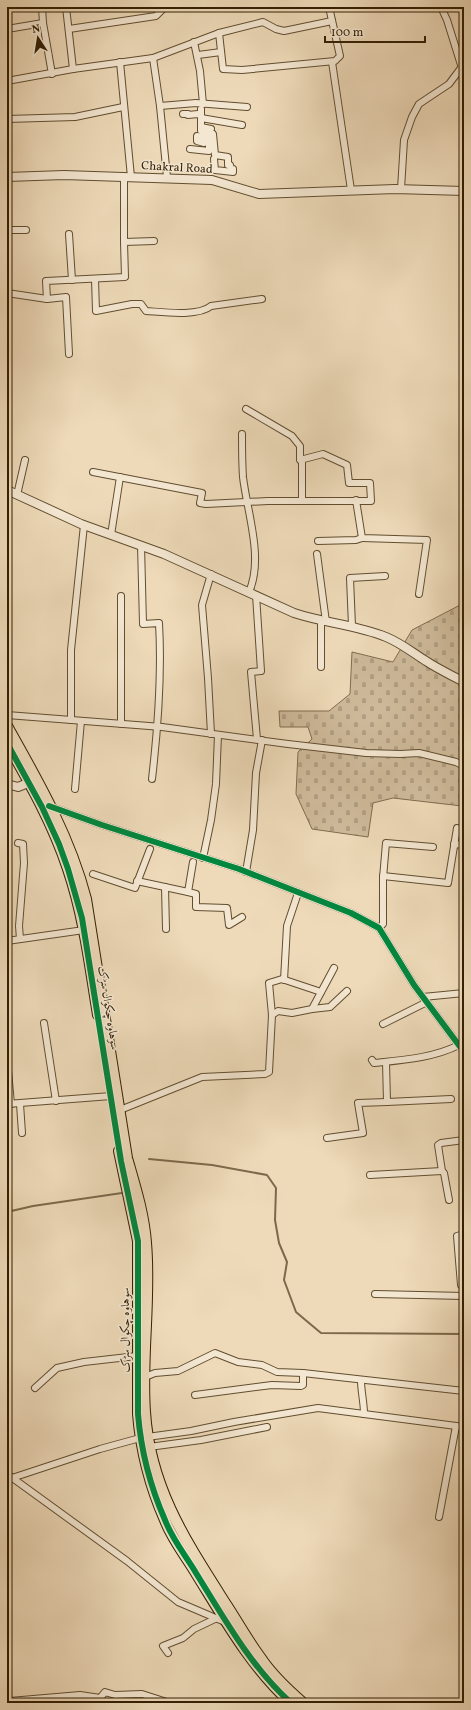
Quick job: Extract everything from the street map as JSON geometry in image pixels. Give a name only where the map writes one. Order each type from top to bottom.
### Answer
[{"type":"highway","points":[[7,726],[33,781]]},
{"type":"highway","points":[[7,742],[49,806],[71,851],[80,874],[86,899],[127,1158],[137,1193],[146,1244],[146,1441],[158,1482],[173,1518],[202,1568],[260,1658],[303,1703]]},
{"type":"highway","name":"سوہاوہ چکوال سڑک","points":[[33,781],[42,807],[59,844],[68,869],[82,918],[121,1161],[138,1241],[137,1356],[151,1484],[165,1522],[227,1622],[254,1662],[291,1703]]},
{"type":"street","points":[[42,7],[43,23],[52,74]]},
{"type":"street","points":[[66,7],[73,68]]},
{"type":"street","points":[[69,29],[156,16],[165,7]]},
{"type":"street","points":[[219,33],[223,69],[242,70],[332,62],[340,56],[329,7]]},
{"type":"street","points":[[401,189],[404,140],[412,117],[419,104],[449,84],[463,66],[441,7]]},
{"type":"street","points":[[7,81],[52,74],[73,68],[153,58],[219,33],[263,22],[276,29],[284,31],[332,21]]},
{"type":"street","points":[[7,29],[43,23]]},
{"type":"street","points":[[194,42],[198,55],[201,131],[211,132]]},
{"type":"street","points":[[198,55],[222,52]]},
{"type":"street","points":[[153,58],[160,106],[167,177]]},
{"type":"street","points":[[47,299],[46,281],[125,277],[124,242],[127,177],[120,62]]},
{"type":"street","points":[[332,62],[351,190]]},
{"type":"street","points":[[160,106],[201,112],[242,125]]},
{"type":"street","points":[[7,119],[75,116],[123,107]]},
{"type":"street","points":[[183,114],[198,114],[201,112],[247,107]]},
{"type":"street","points":[[211,132],[213,134],[215,155],[228,157],[228,165],[230,165],[231,169],[233,169],[233,172],[215,170],[214,159]]},
{"type":"street","points":[[211,132],[212,180]]},
{"type":"street","points":[[190,149],[209,151],[209,138],[196,136],[197,141],[204,143]]},
{"type":"street","name":"Chakral Road","points":[[7,176],[64,175],[167,177],[212,180],[259,194],[401,189],[464,191]]},
{"type":"street","points":[[7,230],[26,230]]},
{"type":"street","points":[[69,234],[72,280]]},
{"type":"street","points":[[124,242],[154,241]]},
{"type":"street","points":[[95,279],[96,311],[132,304],[141,304],[146,311],[183,312],[206,310],[211,306],[262,299]]},
{"type":"street","points":[[7,293],[47,299],[66,297],[69,354]]},
{"type":"street","points":[[246,409],[292,436],[300,446],[302,460],[302,500]]},
{"type":"street","points":[[242,434],[243,475],[254,538],[253,593],[261,671],[251,672],[259,740],[253,830],[246,872]]},
{"type":"street","points":[[93,472],[202,494],[200,502],[206,504],[247,503],[268,500],[371,501],[370,483],[350,483],[347,465],[324,454],[302,460]]},
{"type":"street","points":[[17,495],[25,460]]},
{"type":"street","points":[[111,535],[120,477]]},
{"type":"street","points":[[7,490],[84,525],[141,545],[211,574],[294,613],[324,621],[352,626],[386,637],[464,682]]},
{"type":"street","points":[[356,500],[362,538]]},
{"type":"street","points":[[71,720],[71,650],[84,525]]},
{"type":"street","points":[[318,541],[356,540],[362,538],[427,540],[419,594]]},
{"type":"street","points":[[141,545],[143,624],[158,623],[160,682],[158,727],[152,779]]},
{"type":"street","points":[[317,554],[324,621],[321,667]]},
{"type":"street","points":[[211,574],[202,605],[211,734]]},
{"type":"street","points":[[352,626],[350,578],[385,576]]},
{"type":"street","points":[[121,724],[122,596]]},
{"type":"street","points":[[7,715],[158,727],[366,752],[400,754],[419,753],[456,762],[464,766]]},
{"type":"street","points":[[76,789],[81,721]]},
{"type":"street","points":[[203,858],[211,820],[216,784],[218,735]]},
{"type":"street","points":[[7,784],[18,787],[33,781]]},
{"type":"street","points":[[49,806],[246,872],[351,914],[379,928],[425,999],[464,1052]]},
{"type":"street","points":[[383,876],[448,883],[457,828]]},
{"type":"street","points":[[379,928],[383,924],[383,876],[386,843],[433,847]]},
{"type":"street","points":[[18,844],[23,844],[24,863],[19,926],[20,939]]},
{"type":"street","points":[[454,844],[464,845]]},
{"type":"street","points":[[93,874],[135,888],[150,849]]},
{"type":"street","points":[[188,892],[193,862]]},
{"type":"street","points":[[137,881],[196,894],[196,907],[227,908],[230,925],[242,917]]},
{"type":"street","points":[[165,887],[166,929]]},
{"type":"street","points":[[284,980],[287,926],[298,893]]},
{"type":"street","points":[[7,941],[84,930]]},
{"type":"street","points":[[312,1010],[334,968]]},
{"type":"street","points":[[120,1110],[202,1077],[265,1074],[269,1072],[272,1015],[269,983],[284,980],[321,992]]},
{"type":"street","points":[[272,1015],[278,1011],[292,1013],[330,1007],[348,991]]},
{"type":"street","points":[[383,1024],[425,999],[464,993]]},
{"type":"street","points":[[44,1023],[56,1101]]},
{"type":"street","points":[[372,1060],[374,1063],[386,1062],[432,1055],[459,1045]]},
{"type":"street","points":[[7,1059],[9,1104],[111,1096]]},
{"type":"street","points":[[386,1062],[387,1102]]},
{"type":"street","points":[[327,1138],[363,1133],[358,1103],[451,1099]]},
{"type":"street","points":[[20,1104],[22,1133]]},
{"type":"street","points":[[449,1200],[438,1145],[441,1143],[464,1140]]},
{"type":"street","points":[[370,1175],[442,1171]]},
{"type":"street","points":[[464,1234],[457,1236],[461,1285],[464,1284]]},
{"type":"street","points":[[375,1294],[464,1296]]},
{"type":"street","points":[[145,1377],[155,1373],[178,1371],[215,1353],[238,1362],[262,1365],[277,1372],[303,1373],[464,1391]]},
{"type":"street","points":[[35,1388],[61,1366],[137,1356]]},
{"type":"street","points":[[195,1395],[272,1385],[300,1386],[303,1385],[303,1373]]},
{"type":"street","points":[[361,1380],[364,1414]]},
{"type":"street","points":[[9,1476],[191,1431],[318,1408],[464,1427]]},
{"type":"street","points":[[439,1517],[456,1426]]},
{"type":"street","points":[[146,1441],[201,1440],[267,1427]]},
{"type":"street","points":[[9,1476],[127,1561],[178,1602],[227,1622]]},
{"type":"street","points":[[168,1653],[163,1646],[183,1638],[194,1629],[217,1618]]},
{"type":"street","points":[[7,1699],[10,1701],[47,1697],[71,1697],[80,1695],[100,1698],[105,1692],[115,1695],[142,1694],[170,1703]]},
{"type":"green space","points":[[464,603],[464,767],[462,806],[393,798],[373,803],[368,837],[312,829],[296,794],[298,752],[312,739],[308,727],[280,727],[279,711],[329,711],[350,694],[352,652],[393,662],[412,630]]},
{"type":"waterway","points":[[149,1159],[212,1165],[267,1175],[276,1188],[275,1220],[279,1243],[287,1262],[284,1280],[296,1312],[321,1333],[464,1334]]},
{"type":"waterway","points":[[7,1212],[33,1206],[122,1193]]},
{"type":"cycle path","points":[[7,743],[42,807],[59,844],[82,918],[121,1161],[138,1241],[138,1414],[141,1441],[151,1481],[171,1534],[251,1658],[263,1674],[291,1703]]},
{"type":"cycle path","points":[[49,806],[102,825],[239,869],[351,913],[379,928],[414,985],[464,1052]]}]
